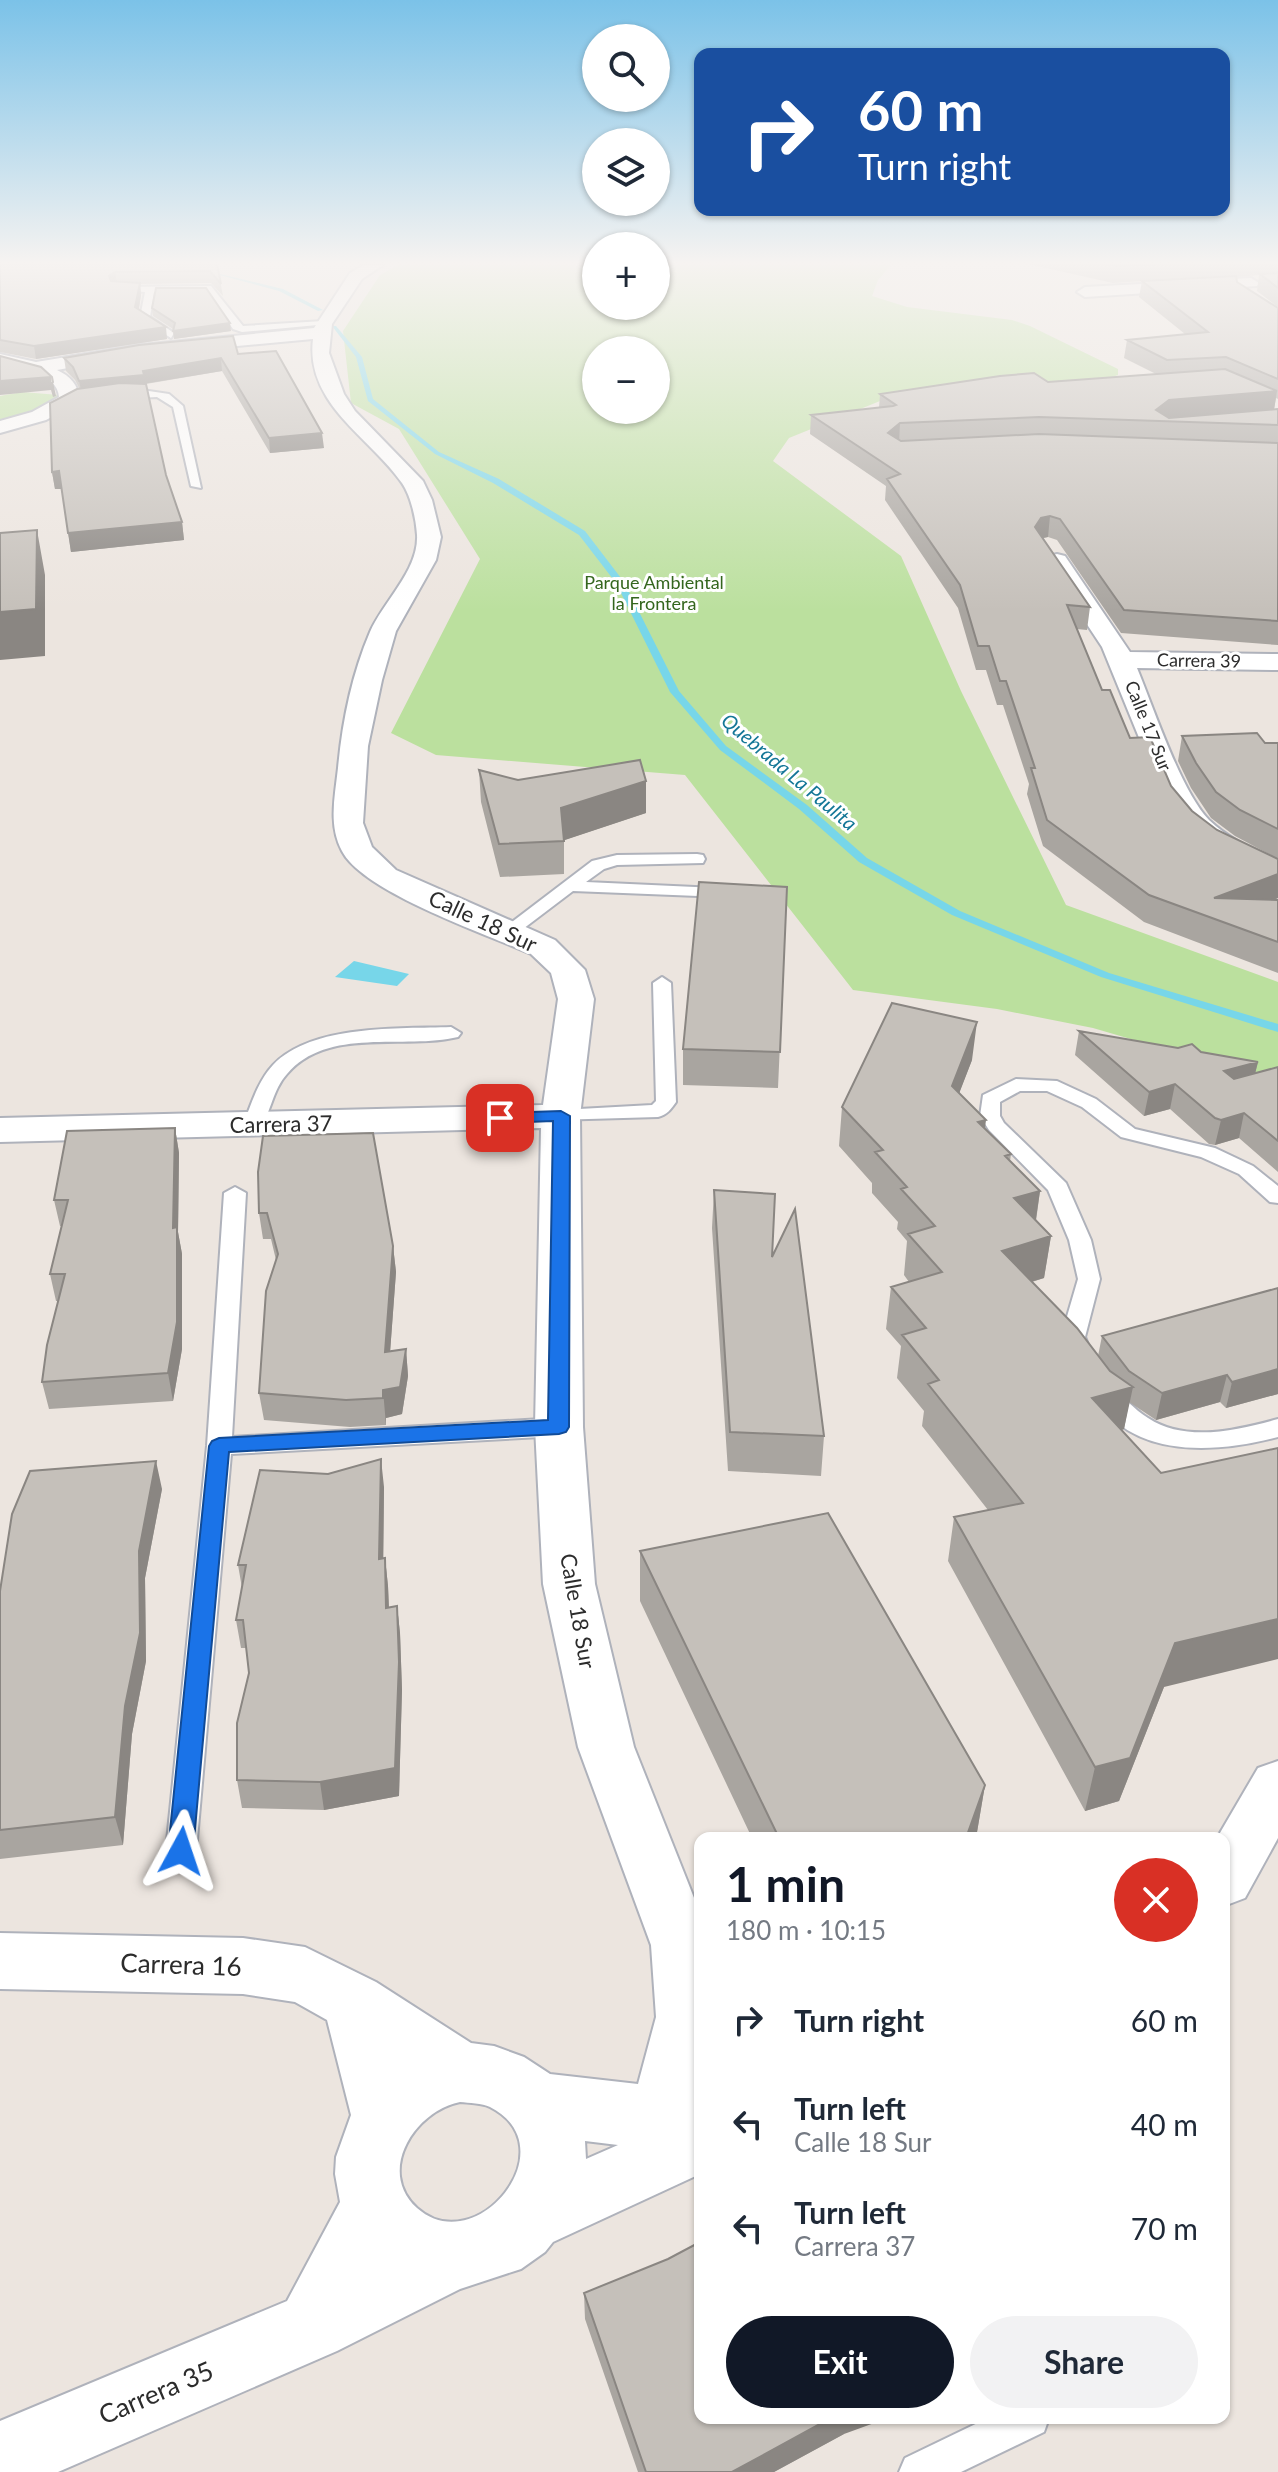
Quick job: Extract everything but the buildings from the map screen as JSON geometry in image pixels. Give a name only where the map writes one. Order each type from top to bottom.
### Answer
[{"type":"street","points":[[0,427],[39,416],[75,400],[67,384],[60,380]]},
{"type":"street","name":"Calle 18 Sur","points":[[329,380],[334,394],[369,439],[412,481],[421,500],[429,537],[424,560],[383,631],[368,680],[354,746],[348,823],[357,850],[385,877],[543,947],[568,970],[576,999],[561,1116],[559,1427],[569,1584],[606,1747],[691,1956],[687,2017],[676,2071],[686,2126]]},
{"type":"street","name":"Calle 17 Sur","points":[[1049,544],[1121,660],[1180,805],[1200,828],[1224,847],[1278,875]]},
{"type":"street","name":"Carrera 39","points":[[1121,660],[1278,662]]},
{"type":"street","name":"Carrera 37","points":[[0,1130],[561,1116]]},
{"type":"street","points":[[1230,1869],[1278,1785]]},
{"type":"street","name":"Carrera 16","points":[[0,1961],[243,1966],[305,1975],[354,2002],[460,2072]]},
{"type":"street","points":[[354,2002],[384,2116]]},
{"type":"street","points":[[460,2072],[490,2075],[515,2086],[536,2104],[549,2129],[554,2158],[549,2187],[535,2215],[512,2238],[483,2251],[451,2256],[419,2250],[393,2232],[375,2207],[367,2176],[369,2145],[384,2116],[405,2094],[431,2078],[460,2072]]},
{"type":"street","points":[[536,2104],[686,2126]]},
{"type":"street","points":[[535,2215],[654,2163],[686,2126]]},
{"type":"street","points":[[312,2326],[375,2207]]},
{"type":"street","name":"Carrera 35","points":[[0,2459],[312,2326],[451,2256]]},
{"type":"lane","points":[[108,397],[152,393],[172,398],[178,406],[197,486]]},
{"type":"lane","points":[[509,931],[598,865],[617,860],[697,859]]},
{"type":"lane","points":[[570,886],[717,893]]},
{"type":"lane","points":[[561,1116],[658,1111],[666,1102],[662,983]]},
{"type":"lane","points":[[253,1125],[268,1088],[281,1067],[306,1051],[342,1040],[451,1033]]},
{"type":"lane","points":[[1278,1197],[1246,1170],[1208,1152],[1128,1133],[1089,1103],[1050,1085],[1016,1085],[990,1099],[990,1116],[996,1126],[1058,1188],[1080,1240],[1089,1279],[1073,1337],[1085,1370],[1113,1406],[1152,1433],[1200,1443],[1239,1440],[1278,1428]]},
{"type":"lane","points":[[181,1851],[219,1446],[235,1193]]},
{"type":"lane","points":[[219,1446],[559,1427]]},
{"type":"lane","points":[[919,2472],[1018,2424]]},
{"type":"green space","name":"Parque Ambiental la Frontera","points":[[348,380],[582,380],[582,424],[670,424],[670,380],[1086,380],[880,401],[789,438],[773,461],[901,556],[961,691],[1066,905],[1278,982],[1278,1082],[1093,1028],[997,1009],[853,990],[685,775],[436,755],[391,733],[480,559],[399,429],[351,403]]},
{"type":"green space","points":[[22,392],[59,395],[62,402],[0,424],[0,396]]},
{"type":"water","points":[[354,961],[409,974],[397,986],[335,977]]},
{"type":"waterway","name":"Quebrada La Paulita","points":[[365,380],[370,400],[437,453],[496,481],[582,533],[620,582],[675,692],[723,748],[803,807],[863,860],[956,913],[1105,975],[1278,1028]]},
{"type":"route","points":[[181,1851],[219,1446],[559,1427],[561,1116],[500,1118]]}]
